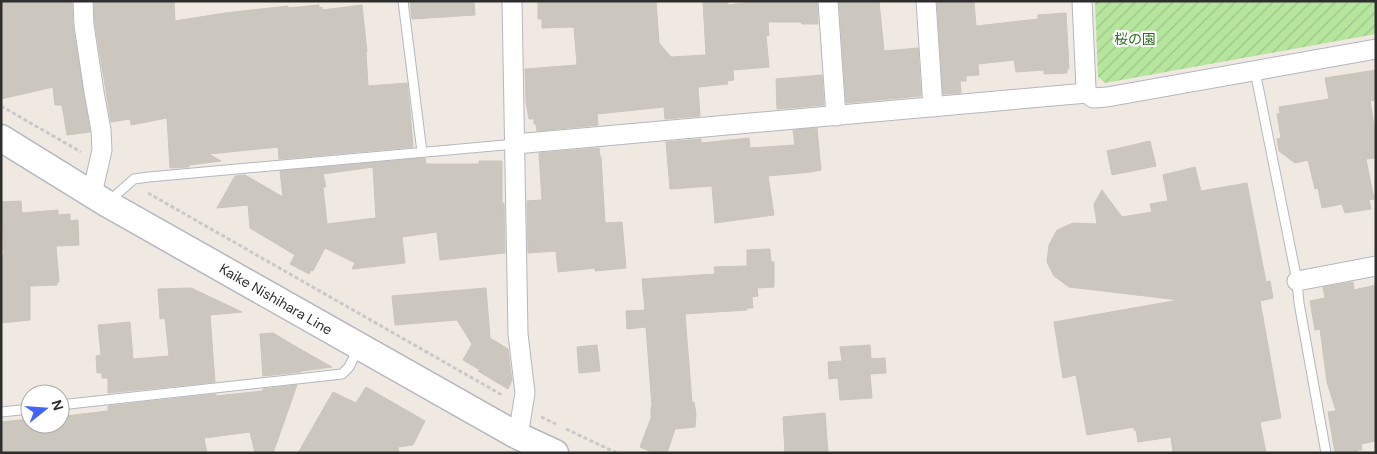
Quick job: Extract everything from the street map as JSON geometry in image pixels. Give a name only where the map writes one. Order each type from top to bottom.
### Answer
[{"type":"main road","name":"Kaike Nishihara Line","points":[[1,138],[99,198],[360,346],[519,440],[555,453]]},
{"type":"street","points":[[83,1],[84,25],[101,130],[102,150],[99,163],[99,198]]},
{"type":"street","points":[[512,1],[518,334],[525,394],[519,440]]},
{"type":"street","points":[[828,1],[836,116]]},
{"type":"street","points":[[926,1],[933,107]]},
{"type":"street","points":[[1082,1],[1085,78],[1088,94],[1093,98],[1101,99],[1376,49]]},
{"type":"street","points":[[515,144],[1088,94]]},
{"type":"street","points":[[1297,281],[1376,266]]},
{"type":"lane","points":[[403,1],[422,152]]},
{"type":"lane","points":[[1255,71],[1297,281],[1299,303],[1326,453]]},
{"type":"lane","points":[[99,198],[134,180],[149,177],[515,144]]},
{"type":"lane","points":[[70,404],[342,374],[349,367],[360,346]]},
{"type":"lane","points":[[1,412],[20,409]]},
{"type":"path","points":[[1,106],[99,163]]},
{"type":"path","points":[[145,191],[502,395]]},
{"type":"path","points":[[540,416],[617,453]]},
{"type":"green space","name":"桜の園","points":[[1095,1],[1376,1],[1376,34],[1105,83],[1098,77]]},
{"type":"building","points":[[1,1],[72,1],[73,27],[90,132],[67,135],[62,105],[55,105],[53,87],[1,99]]},
{"type":"building","points":[[94,1],[174,1],[175,21],[288,6],[288,8],[319,5],[319,8],[322,7],[322,10],[362,5],[367,52],[368,86],[407,83],[413,147],[279,159],[278,147],[209,154],[221,161],[189,165],[189,167],[170,168],[167,118],[131,125],[130,119],[111,122],[95,24]]},
{"type":"building","points":[[410,1],[474,1],[475,15],[412,19]]},
{"type":"building","points":[[538,1],[656,1],[659,43],[671,57],[706,55],[703,1],[728,1],[728,5],[760,1],[817,1],[818,24],[768,22],[769,35],[766,36],[769,67],[733,70],[734,80],[727,81],[728,84],[698,87],[700,116],[665,119],[664,107],[597,114],[598,125],[537,131],[534,119],[529,119],[526,102],[525,69],[577,65],[574,27],[542,28],[542,19],[538,19]]},
{"type":"building","points":[[839,1],[879,1],[884,51],[918,48],[921,96],[846,103]]},
{"type":"building","points":[[937,1],[974,2],[976,26],[1038,19],[1038,15],[1066,13],[1069,69],[1067,69],[1067,73],[1044,74],[1044,70],[1016,72],[1014,60],[978,64],[979,75],[966,76],[966,81],[960,81],[961,93],[943,94]]},
{"type":"building","points":[[1376,70],[1376,100],[1370,101],[1376,136],[1376,158],[1366,159],[1374,199],[1369,200],[1371,209],[1345,213],[1342,204],[1322,208],[1318,188],[1315,189],[1308,160],[1295,163],[1279,151],[1277,139],[1281,138],[1277,114],[1280,113],[1279,107],[1329,99],[1325,78]]},
{"type":"building","points":[[822,75],[824,105],[777,109],[776,79]]},
{"type":"building","points":[[817,128],[821,170],[768,176],[774,215],[715,223],[712,186],[670,189],[666,142],[701,139],[701,143],[749,138],[750,148],[795,145],[793,130]]},
{"type":"building","points":[[1150,141],[1156,166],[1112,175],[1107,151]]},
{"type":"building","points":[[599,148],[605,223],[622,222],[626,268],[595,271],[595,268],[558,272],[556,251],[528,253],[527,201],[542,200],[539,153]]},
{"type":"building","points":[[425,158],[426,164],[479,164],[479,161],[502,161],[505,253],[440,260],[437,232],[402,237],[405,263],[352,269],[355,263],[325,248],[313,271],[311,270],[309,274],[290,264],[295,255],[250,228],[248,205],[217,208],[235,176],[245,175],[283,197],[280,171]],"holes":[[[373,167],[376,218],[327,224],[323,187],[326,187],[323,174]]]},
{"type":"building","points":[[1195,167],[1201,191],[1247,183],[1266,282],[1270,281],[1273,298],[1260,301],[1281,418],[1260,422],[1266,453],[1173,453],[1171,437],[1138,442],[1134,427],[1087,435],[1076,375],[1063,378],[1054,322],[1179,300],[1069,287],[1054,276],[1047,262],[1049,245],[1057,230],[1073,223],[1097,224],[1094,204],[1102,190],[1122,217],[1152,212],[1150,204],[1168,201],[1163,175]]},
{"type":"building","points":[[21,201],[22,213],[58,210],[58,215],[70,214],[70,221],[78,220],[79,245],[56,246],[59,282],[57,282],[57,285],[30,286],[30,320],[1,323],[1,255],[4,255],[1,202]]},
{"type":"building","points":[[770,249],[771,262],[774,262],[774,287],[757,288],[758,296],[752,297],[753,308],[685,314],[692,403],[694,402],[696,414],[695,427],[675,429],[667,453],[654,453],[640,447],[651,418],[652,407],[646,327],[627,329],[626,311],[645,310],[642,279],[715,274],[714,267],[747,266],[747,250]]},
{"type":"building","points":[[1353,282],[1354,290],[1376,285],[1376,441],[1361,444],[1362,450],[1357,450],[1358,453],[1335,453],[1328,412],[1336,411],[1327,382],[1320,329],[1315,330],[1310,301],[1325,298],[1323,287]]},
{"type":"building","points":[[191,288],[242,312],[210,315],[215,382],[108,393],[108,378],[102,378],[102,373],[97,373],[96,356],[101,355],[98,325],[130,322],[133,359],[169,356],[165,318],[160,319],[158,289]]},
{"type":"building","points":[[486,288],[490,338],[508,349],[512,380],[508,389],[463,360],[472,344],[457,320],[395,325],[392,296]]},
{"type":"building","points":[[273,333],[332,367],[263,376],[260,334]]},
{"type":"building","points":[[597,345],[600,371],[579,373],[577,347]]},
{"type":"building","points":[[870,345],[871,359],[885,358],[886,373],[870,374],[872,398],[840,400],[838,378],[829,379],[828,362],[842,361],[840,347]]},
{"type":"building","points":[[297,385],[273,453],[255,453],[250,432],[204,438],[207,453],[1,453],[1,422],[20,420],[20,434],[70,434],[70,415],[108,411],[108,406],[216,394],[216,396],[263,391],[263,389]]},
{"type":"building","points":[[366,387],[425,421],[413,445],[398,447],[399,453],[298,453],[333,392],[356,403]]},
{"type":"building","points":[[825,413],[828,453],[785,453],[783,417]]}]
